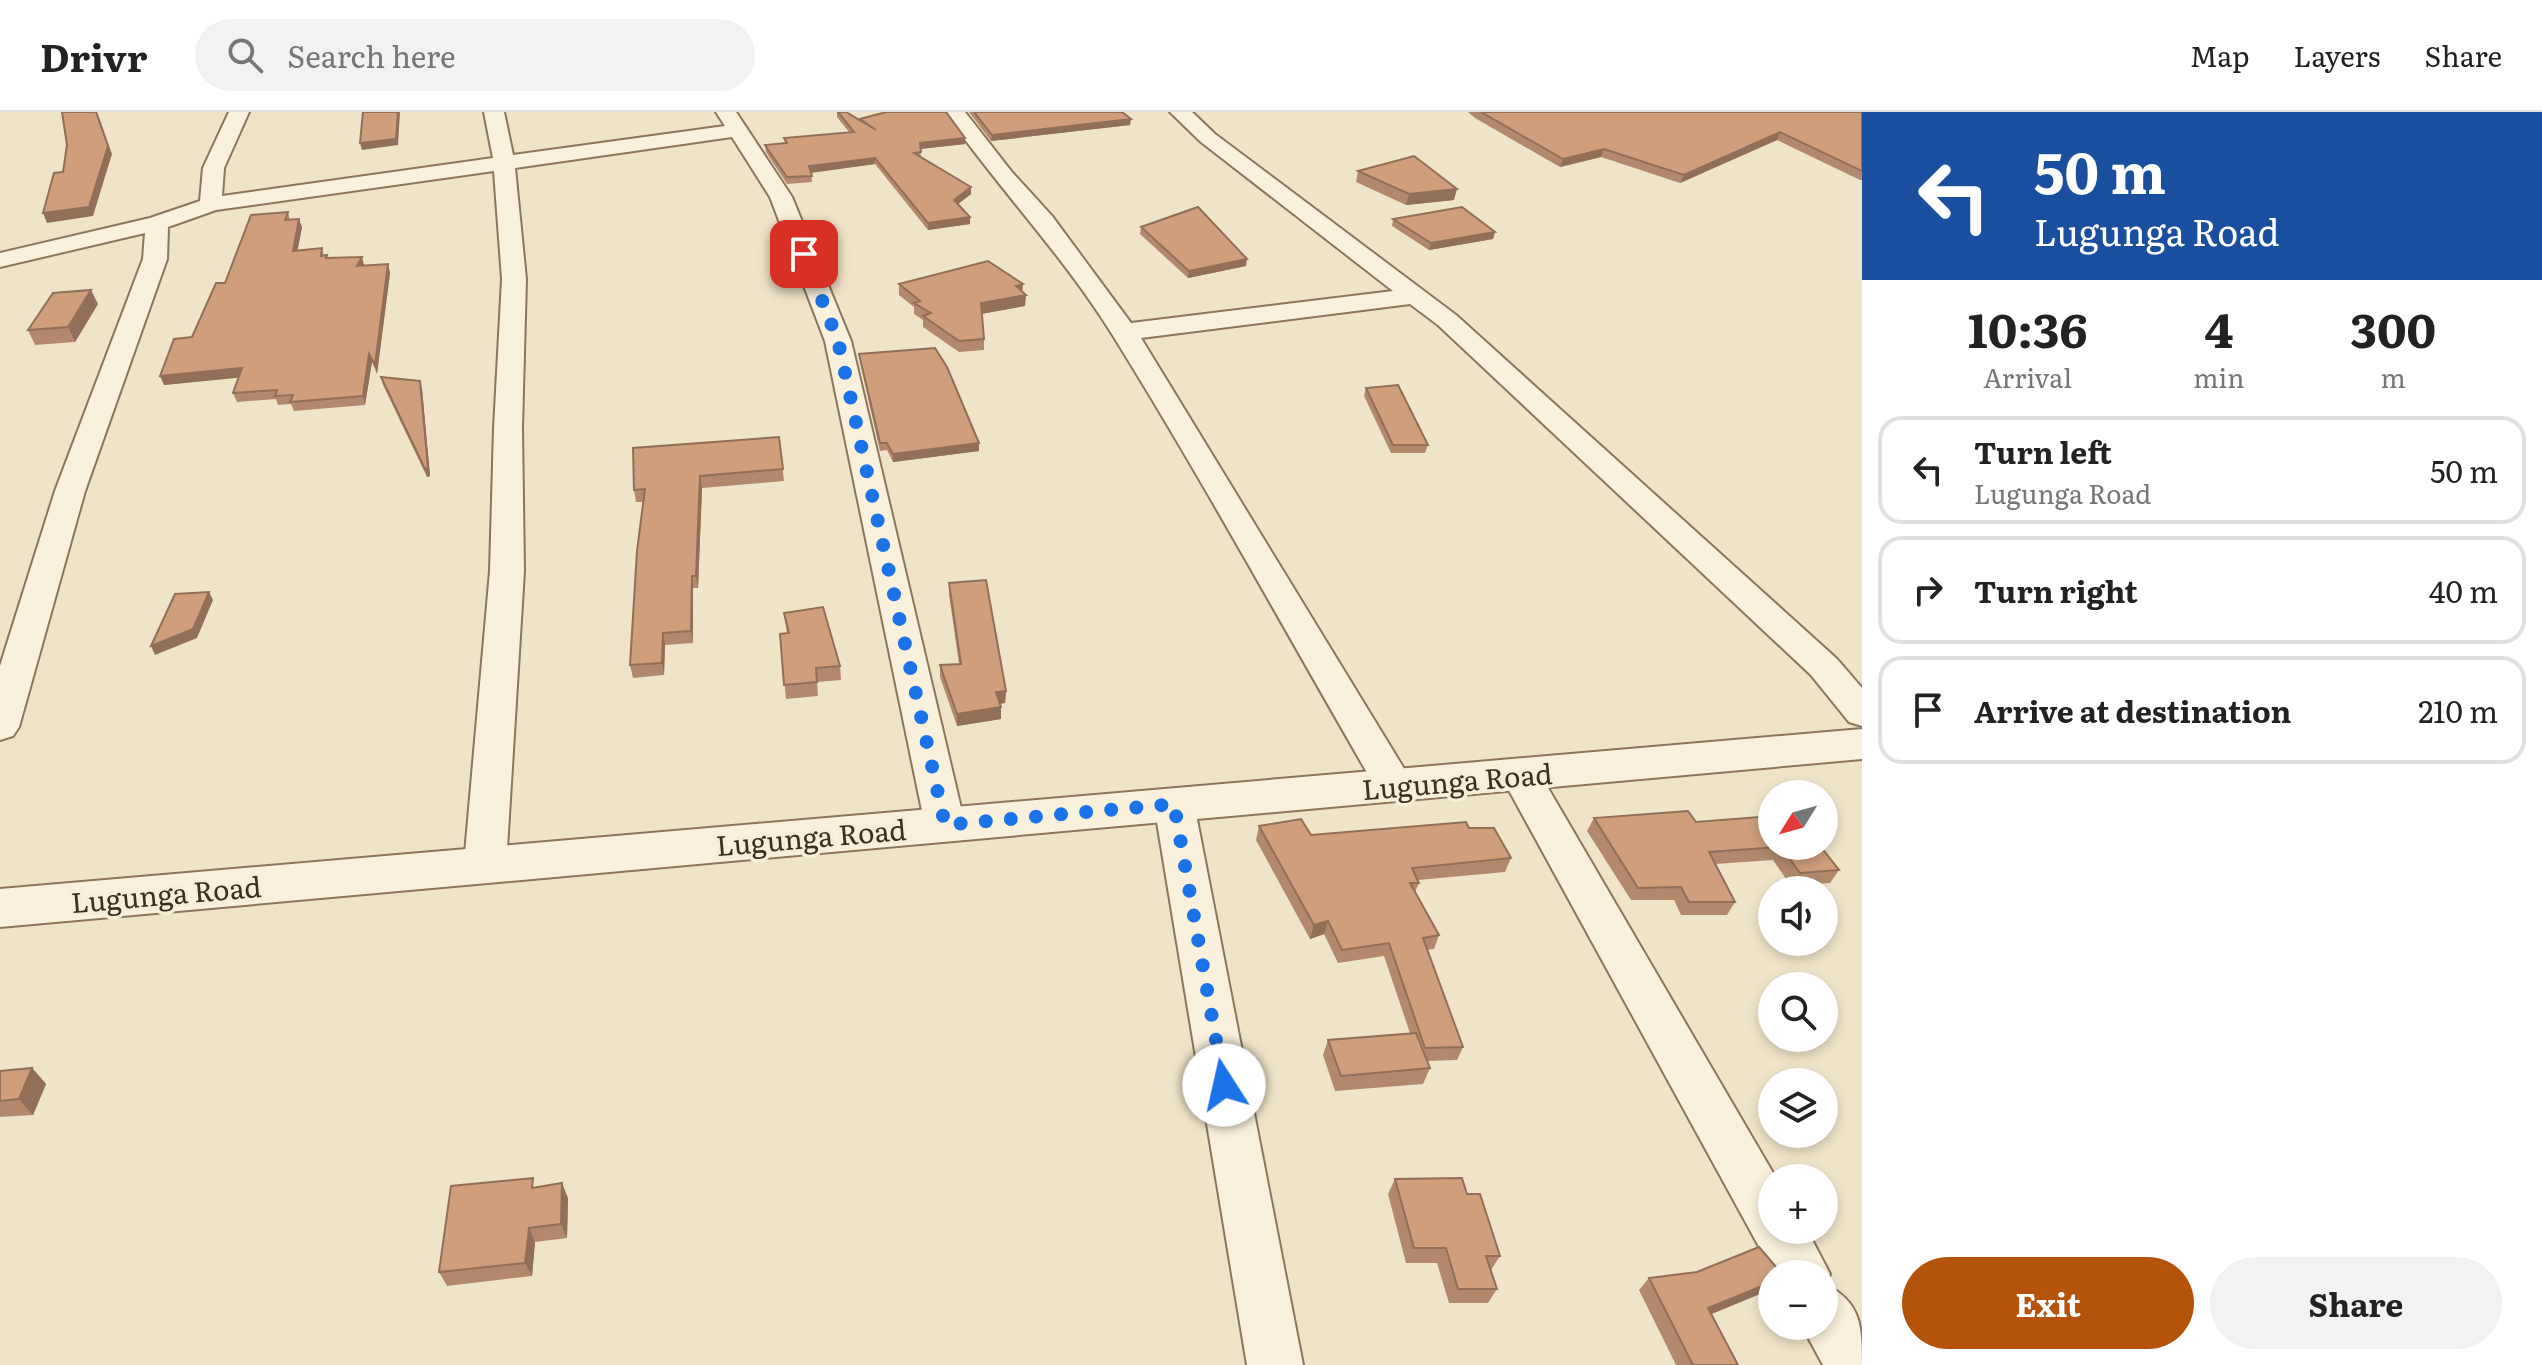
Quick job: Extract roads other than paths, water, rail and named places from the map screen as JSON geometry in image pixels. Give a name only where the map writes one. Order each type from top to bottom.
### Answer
[{"type":"street","points":[[212,204],[209,194],[217,155],[239,112]]},
{"type":"street","points":[[485,865],[507,571],[508,428],[514,279],[504,161],[494,112]]},
{"type":"street","points":[[955,112],[1003,176],[1044,221],[1124,332],[1394,785]]},
{"type":"street","points":[[1180,112],[1208,138],[1447,320],[1824,667],[1862,713]]},
{"type":"street","points":[[0,260],[157,223],[212,204],[504,161],[733,121],[781,197],[838,341],[945,825]]},
{"type":"street","points":[[0,727],[70,491],[155,259],[157,223]]},
{"type":"street","points":[[1124,332],[1416,296]]},
{"type":"street","name":"Lugunga Road","points":[[0,908],[1862,744]]},
{"type":"street","points":[[1520,774],[1758,1195]]},
{"type":"street","points":[[1174,804],[1275,1365]]},
{"type":"street","points":[[1838,1337],[1854,1365]]}]
